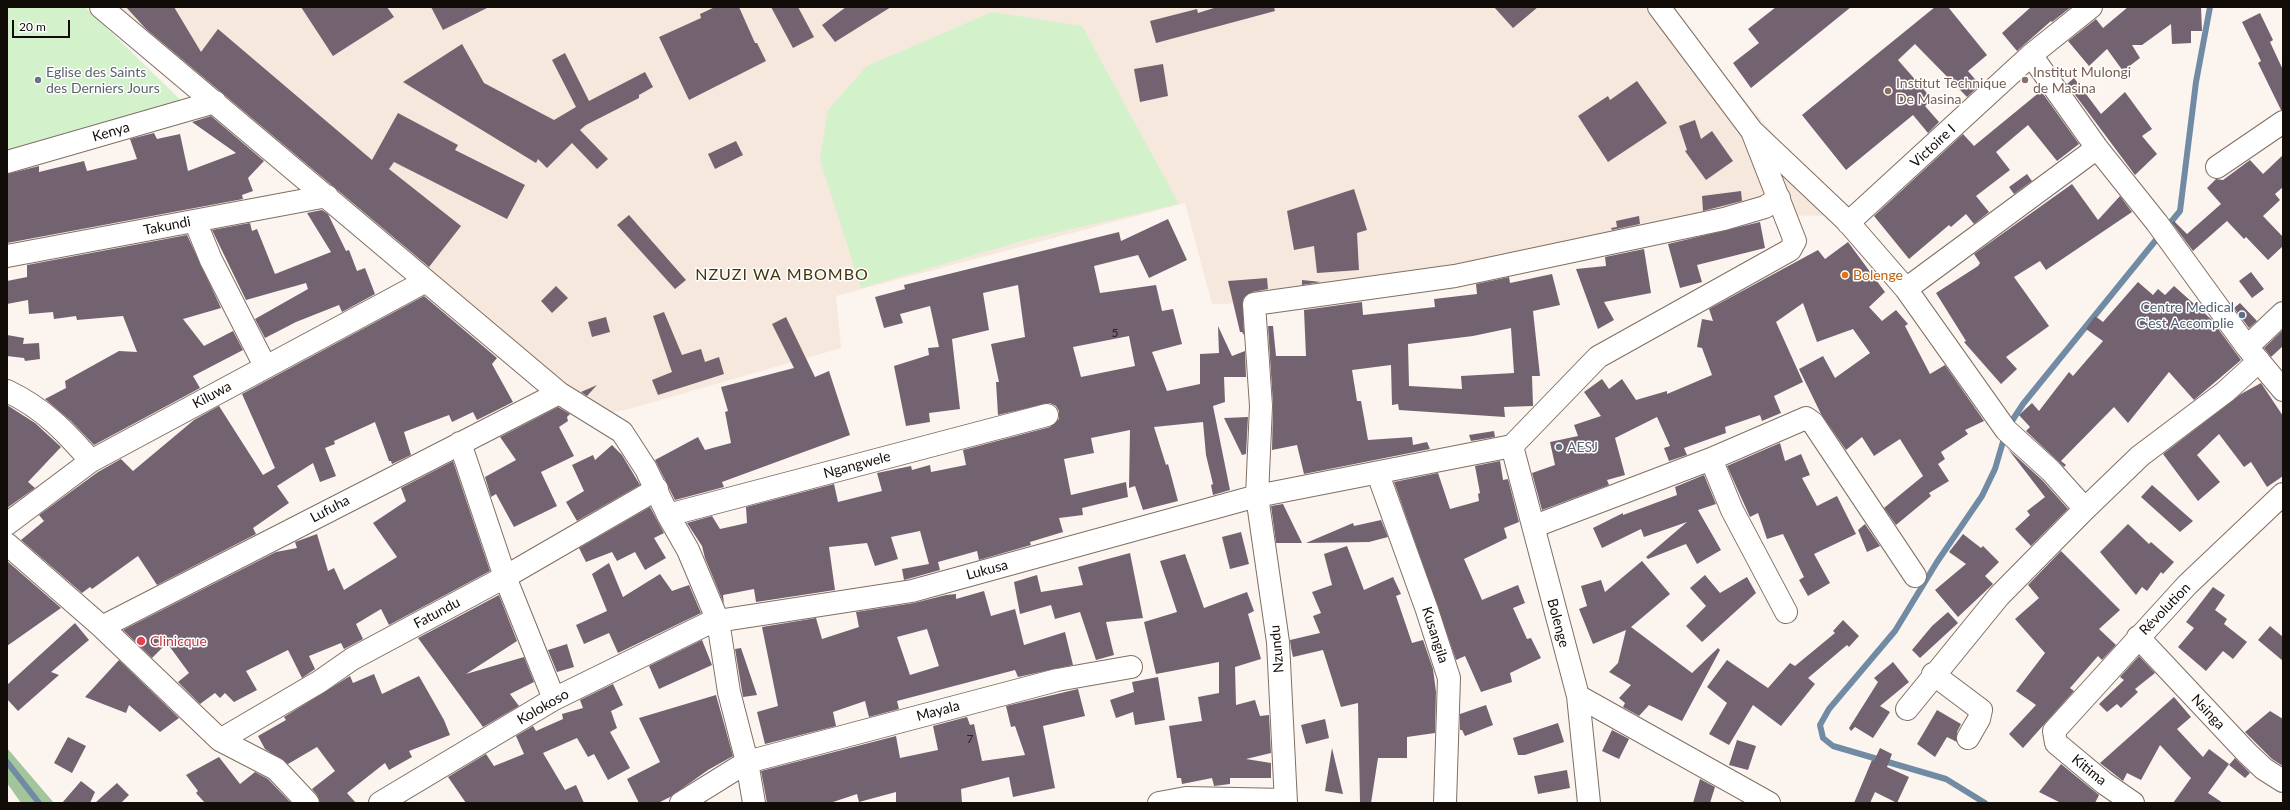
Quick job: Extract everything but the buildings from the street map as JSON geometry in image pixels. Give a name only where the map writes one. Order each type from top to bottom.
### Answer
[{"type":"street","points":[[101,7],[559,393],[622,432],[656,489],[668,515],[688,550],[714,621],[754,803]]},
{"type":"street","points":[[1659,7],[1752,132],[1848,223],[1906,289],[2006,430],[2051,471],[2085,509]]},
{"type":"street","name":"Victoire I","points":[[1848,223],[2031,55],[2091,7]]},
{"type":"street","points":[[2031,55],[2096,148],[2158,223],[2253,354],[2283,390]]},
{"type":"street","name":"Kenya","points":[[7,162],[215,102]]},
{"type":"street","points":[[2217,167],[2283,122]]},
{"type":"street","points":[[1512,446],[1598,357],[1790,250],[1795,241],[1752,132]]},
{"type":"street","points":[[1906,289],[2096,148]]},
{"type":"street","name":"Takundi","points":[[7,256],[327,196]]},
{"type":"street","name":"Nzundu","points":[[1286,802],[1278,642],[1257,496],[1261,406],[1254,304],[1456,276],[1724,219],[1765,206],[1779,198]]},
{"type":"street","points":[[195,221],[211,260],[266,366]]},
{"type":"street","name":"Kiluwa","points":[[7,524],[91,461],[426,281]]},
{"type":"street","points":[[1907,709],[1933,674],[1998,596],[2085,509],[2140,456],[2225,392],[2283,313]]},
{"type":"street","points":[[7,391],[33,406],[60,426],[91,461]]},
{"type":"street","name":"Lufuha","points":[[102,627],[202,578],[336,506],[559,393]]},
{"type":"street","name":"Ngangwele","points":[[668,515],[1047,415]]},
{"type":"street","points":[[1535,526],[1711,459],[1806,418],[1813,422],[1915,576]]},
{"type":"street","points":[[460,443],[505,577],[554,699]]},
{"type":"street","name":"Lukusa","points":[[714,621],[912,591],[1257,496],[1378,474],[1512,446]]},
{"type":"street","name":"Bolenge","points":[[1512,446],[1535,526],[1542,564],[1578,696],[1589,803]]},
{"type":"street","points":[[1711,459],[1732,510],[1786,612]]},
{"type":"street","name":"Kusangila","points":[[1378,474],[1427,610],[1449,678],[1445,803]]},
{"type":"street","name":"Fatundu","points":[[220,740],[319,682],[352,659],[505,577],[656,489]]},
{"type":"street","name":"Révolution","points":[[2054,731],[2138,637],[2187,585],[2283,494]]},
{"type":"street","points":[[7,544],[102,627],[220,740],[276,768],[308,803]]},
{"type":"street","name":"Kolokoso","points":[[380,803],[554,699],[714,621]]},
{"type":"street","name":"Nsinga","points":[[2138,637],[2247,753],[2264,769],[2283,781]]},
{"type":"street","name":"Mayala","points":[[680,803],[746,762],[1057,680],[1131,667]]},
{"type":"street","points":[[1933,674],[1981,710],[1979,719],[1968,738]]},
{"type":"street","points":[[1578,696],[1769,803]]},
{"type":"street","name":"Kitima","points":[[2054,731],[2056,744],[2104,783],[2133,803]]},
{"type":"street","points":[[1159,803],[1186,798],[1286,802]]},
{"type":"shaded area","points":[[91,7],[1668,7],[1841,216],[1770,215],[1249,303],[1212,304],[1185,203],[836,296],[841,348],[629,409],[596,415]]},
{"type":"green space","points":[[85,7],[189,108],[7,158],[7,8]]},
{"type":"green space","points":[[992,12],[1082,26],[1179,204],[1029,239],[861,288],[820,160],[828,110],[867,66]]},
{"type":"green space","points":[[7,748],[54,803],[21,803],[7,783]]},
{"type":"waterway","points":[[2166,228],[2180,211],[2196,82],[2210,7]]},
{"type":"waterway","points":[[2008,427],[2023,404],[2160,235]]},
{"type":"waterway","points":[[1985,803],[1946,779],[1833,746],[1823,738],[1820,725],[1829,709],[1895,631],[1937,562],[1982,496],[1995,469],[2005,435]]},
{"type":"waterway","points":[[7,762],[39,803]]},
{"type":"place","name":"Eglise des Saints des Derniers Jours","points":[[38,80]]},
{"type":"place","name":"Institut Mulongi de Masina","points":[[2025,80]]},
{"type":"place","name":"Institut Technique De Masina","points":[[1888,91]]},
{"type":"place","name":"Bolenge","points":[[1845,275]]},
{"type":"place","name":"Centre Medical C'est Accomplie","points":[[2242,315]]},
{"type":"place","name":"AESJ","points":[[1559,447]]},
{"type":"place","name":"Clinicque","points":[[141,641]]},
{"type":"district","name":"NZUZI WA MBOMBO","points":[[782,275]]}]
